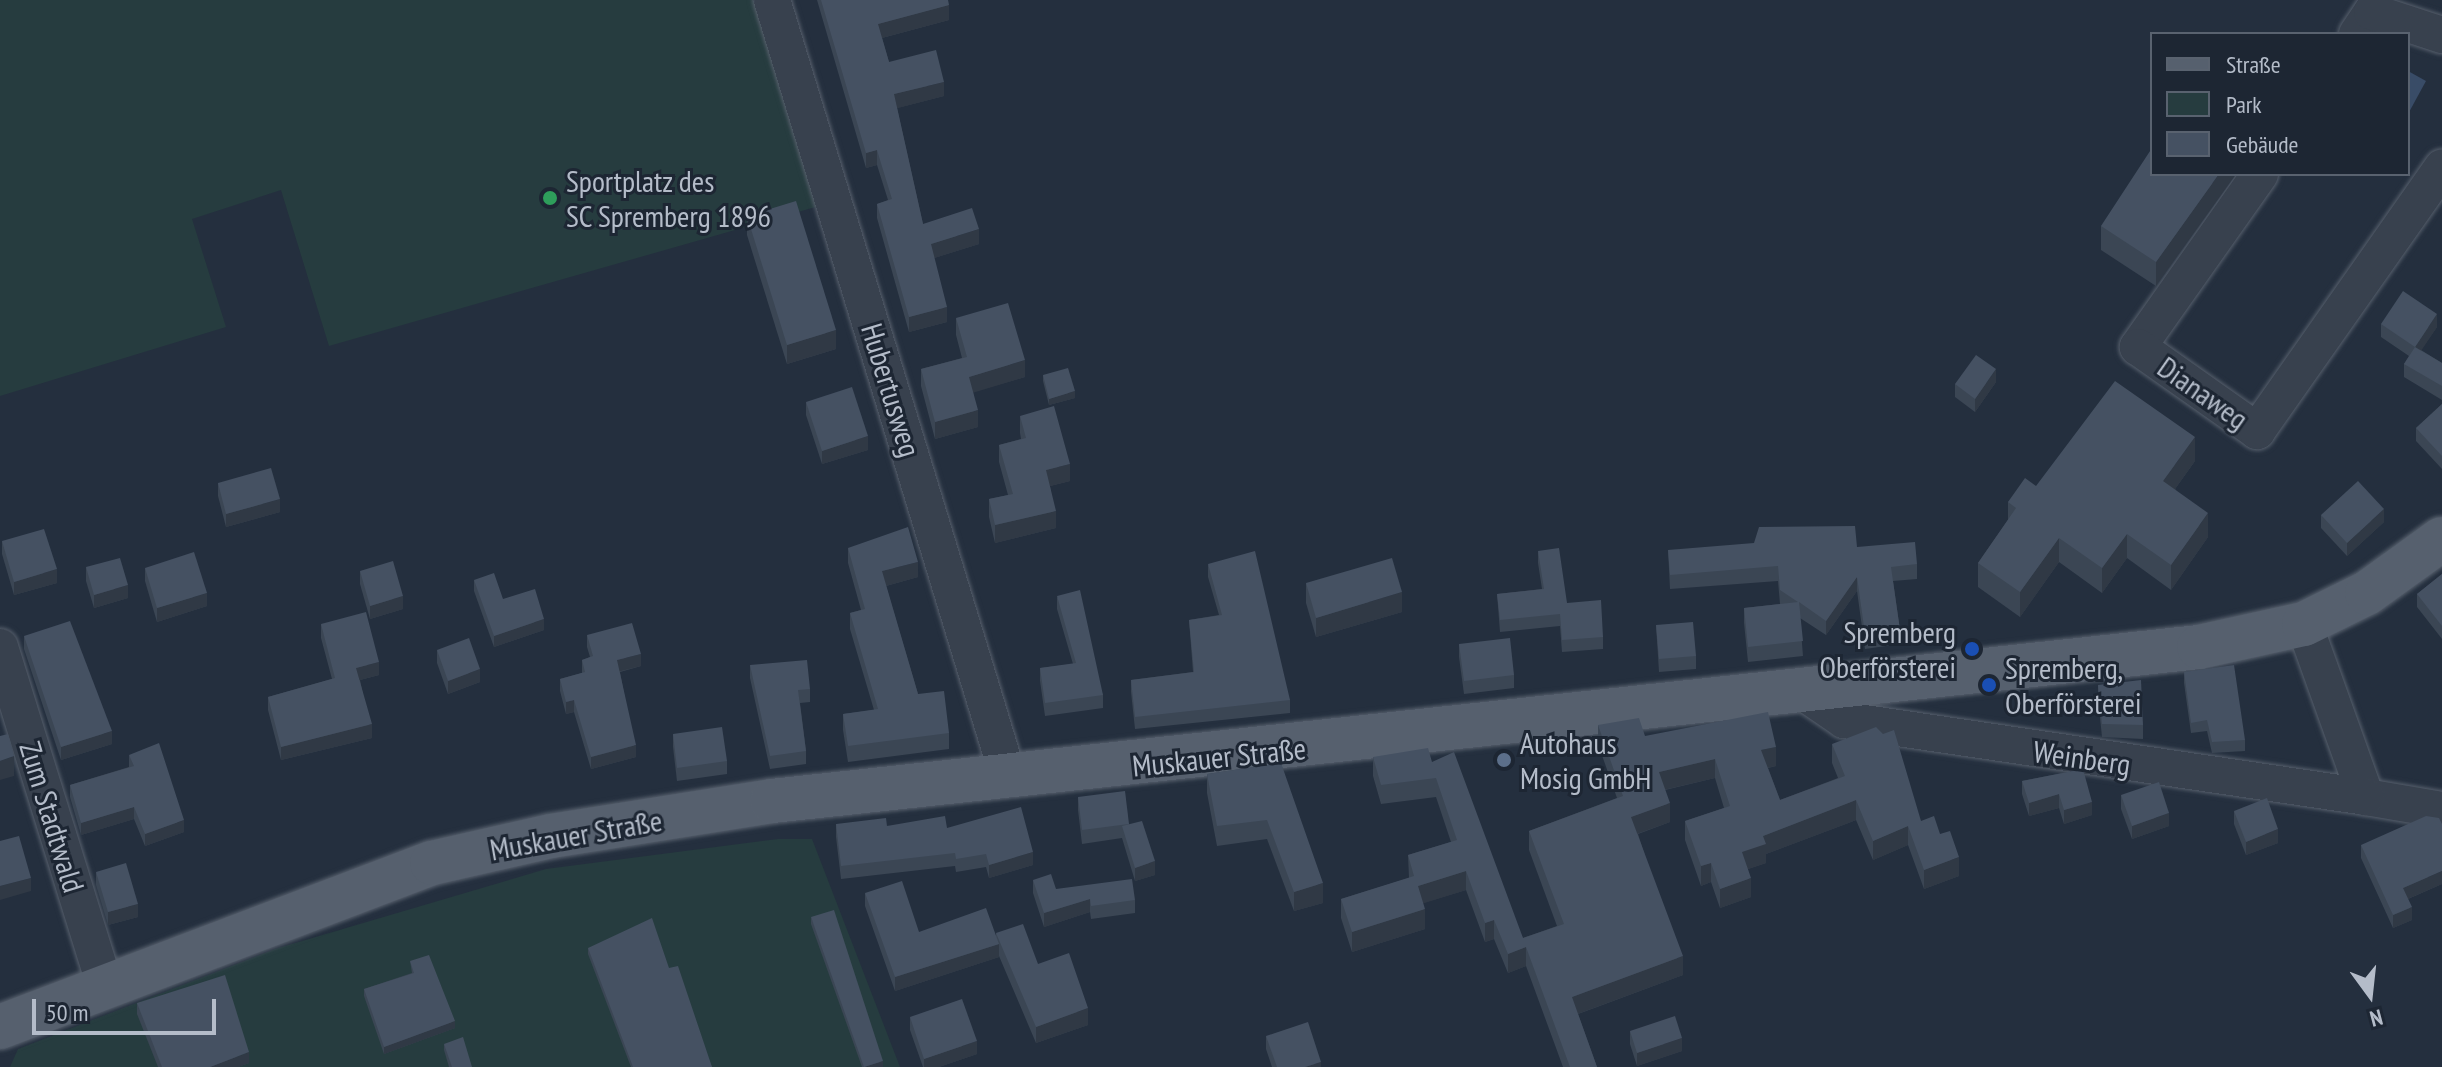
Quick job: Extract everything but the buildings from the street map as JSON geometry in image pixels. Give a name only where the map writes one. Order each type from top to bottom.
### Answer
[{"type":"main road","name":"Muskauer Straße","points":[[1,1022],[105,987],[432,863],[772,801],[1009,779],[1806,694],[2199,647],[2304,624],[2367,593],[2442,539]]},
{"type":"street","name":"Hubertusweg","points":[[772,0],[1009,779]]},
{"type":"street","points":[[2365,23],[2442,35]]},
{"type":"street","name":"Dianaweg","points":[[2259,176],[2138,347],[2257,431],[2442,168]]},
{"type":"street","points":[[2304,624],[2366,797]]},
{"type":"street","name":"Zum Stadtwald","points":[[0,647],[105,987]]},
{"type":"street","name":"Weinberg","points":[[1806,694],[1844,720],[2442,810]]},
{"type":"green space","name":"Sportplatz des SC Spremberg 1896","points":[[0,0],[757,0],[819,206],[329,346],[281,190],[192,219],[226,327],[0,396]]},
{"type":"green space","points":[[778,839],[812,839],[900,1067],[10,1067],[18,1049],[275,949],[546,869]]},
{"type":"water","points":[[2410,72],[2426,81],[2410,110]]},
{"type":"place","name":"Sportplatz des SC Spremberg 1896","points":[[550,198]]},
{"type":"place","name":"Spremberg Oberförsterei","points":[[1972,649]]},
{"type":"place","name":"Spremberg, Oberförsterei","points":[[1989,685]]},
{"type":"place","name":"Autohaus Mosig GmbH","points":[[1504,760]]}]
